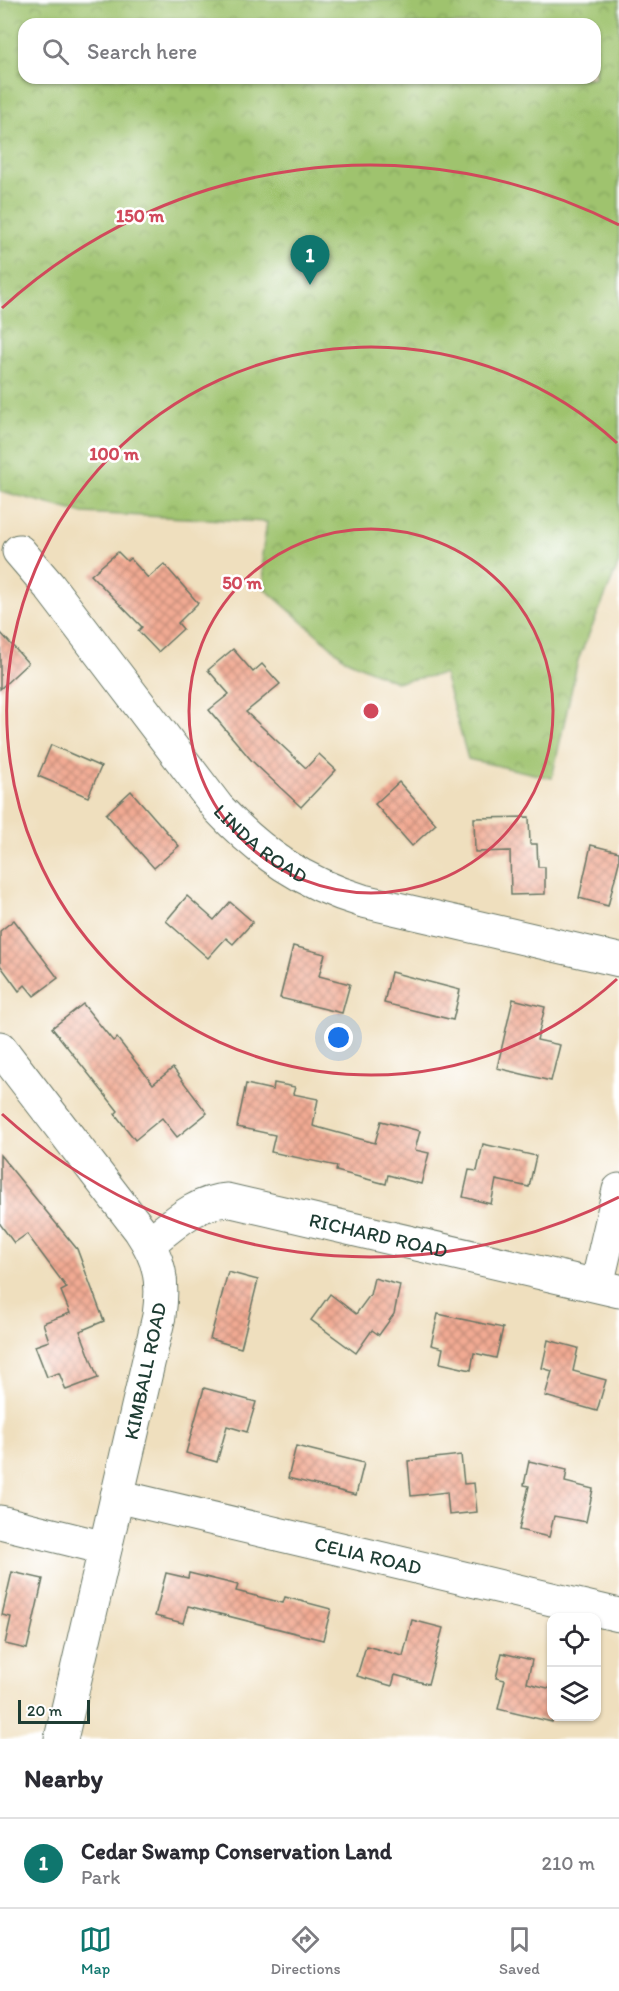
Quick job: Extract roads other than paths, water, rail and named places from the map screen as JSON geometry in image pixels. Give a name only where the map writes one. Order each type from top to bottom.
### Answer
[{"type":"street","name":"LINDA ROAD","points":[[17,552],[49,586],[218,808],[246,837],[291,871],[327,888],[363,901],[619,960]]},
{"type":"street","name":"KIMBALL ROAD","points":[[0,1048],[130,1216],[149,1243],[160,1272],[161,1300],[61,1739]]},
{"type":"street","points":[[608,1288],[619,1190]]},
{"type":"street","name":"RICHARD ROAD","points":[[149,1243],[194,1209],[215,1200],[227,1200],[608,1288]]},
{"type":"street","name":"CELIA ROAD","points":[[117,1496],[619,1615]]},
{"type":"street","points":[[0,1522],[105,1548]]},
{"type":"place","name":"Cedar Swamp Conservation Land","points":[[310,285]]}]
